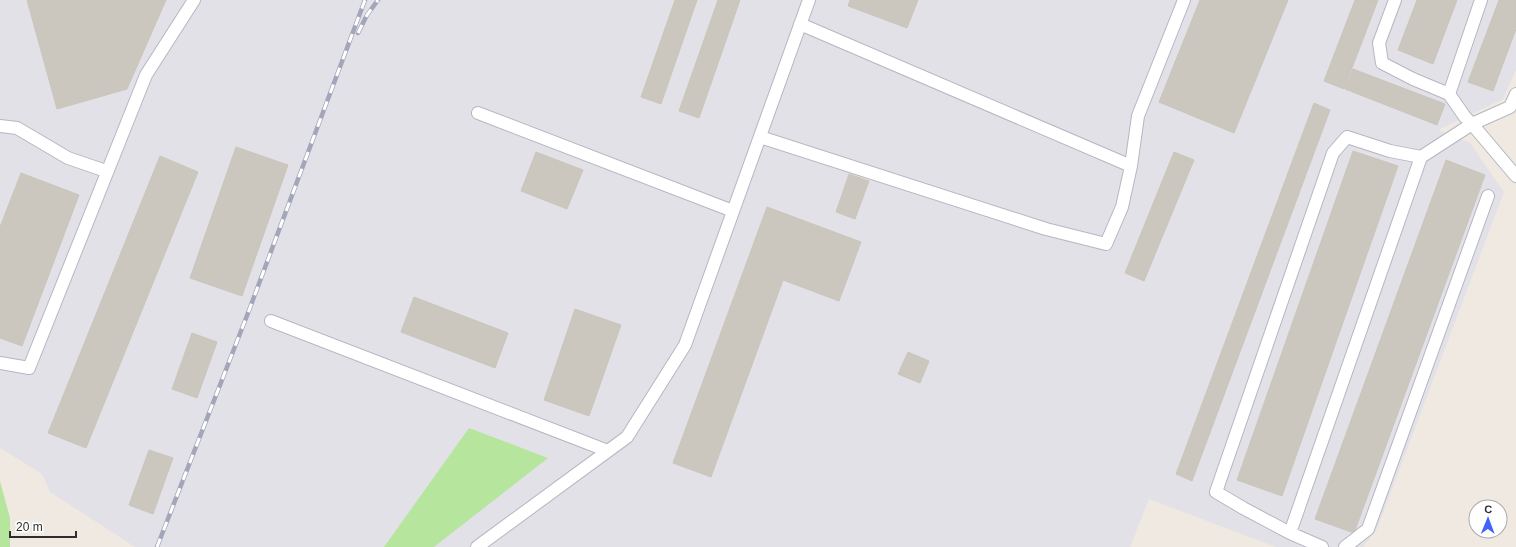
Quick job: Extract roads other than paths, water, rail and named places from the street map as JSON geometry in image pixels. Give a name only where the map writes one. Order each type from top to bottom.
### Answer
[{"type":"lane","points":[[0,363],[29,368],[106,171],[146,75],[194,0]]},
{"type":"lane","points":[[477,547],[627,437],[685,345],[808,0]]},
{"type":"lane","points":[[760,137],[1046,229],[1106,244],[1122,207],[1131,166],[1138,116],[1184,0]]},
{"type":"lane","points":[[1395,0],[1379,43],[1382,63],[1449,94],[1465,117],[1516,176]]},
{"type":"lane","points":[[1449,94],[1481,0]]},
{"type":"lane","points":[[800,24],[1131,166]]},
{"type":"lane","points":[[1290,533],[1421,157],[1472,124],[1510,107],[1516,94]]},
{"type":"lane","points":[[478,113],[733,211]]},
{"type":"lane","points":[[0,126],[17,128],[68,158],[106,171]]},
{"type":"lane","points":[[1322,547],[1290,533],[1216,492],[1333,152],[1348,137],[1390,151],[1421,157]]},
{"type":"lane","points":[[1345,547],[1368,529],[1488,196]]},
{"type":"lane","points":[[271,321],[608,451]]},
{"type":"railway","points":[[157,547],[248,313],[365,0]]},
{"type":"railway","points":[[358,33],[367,15],[378,0]]}]
